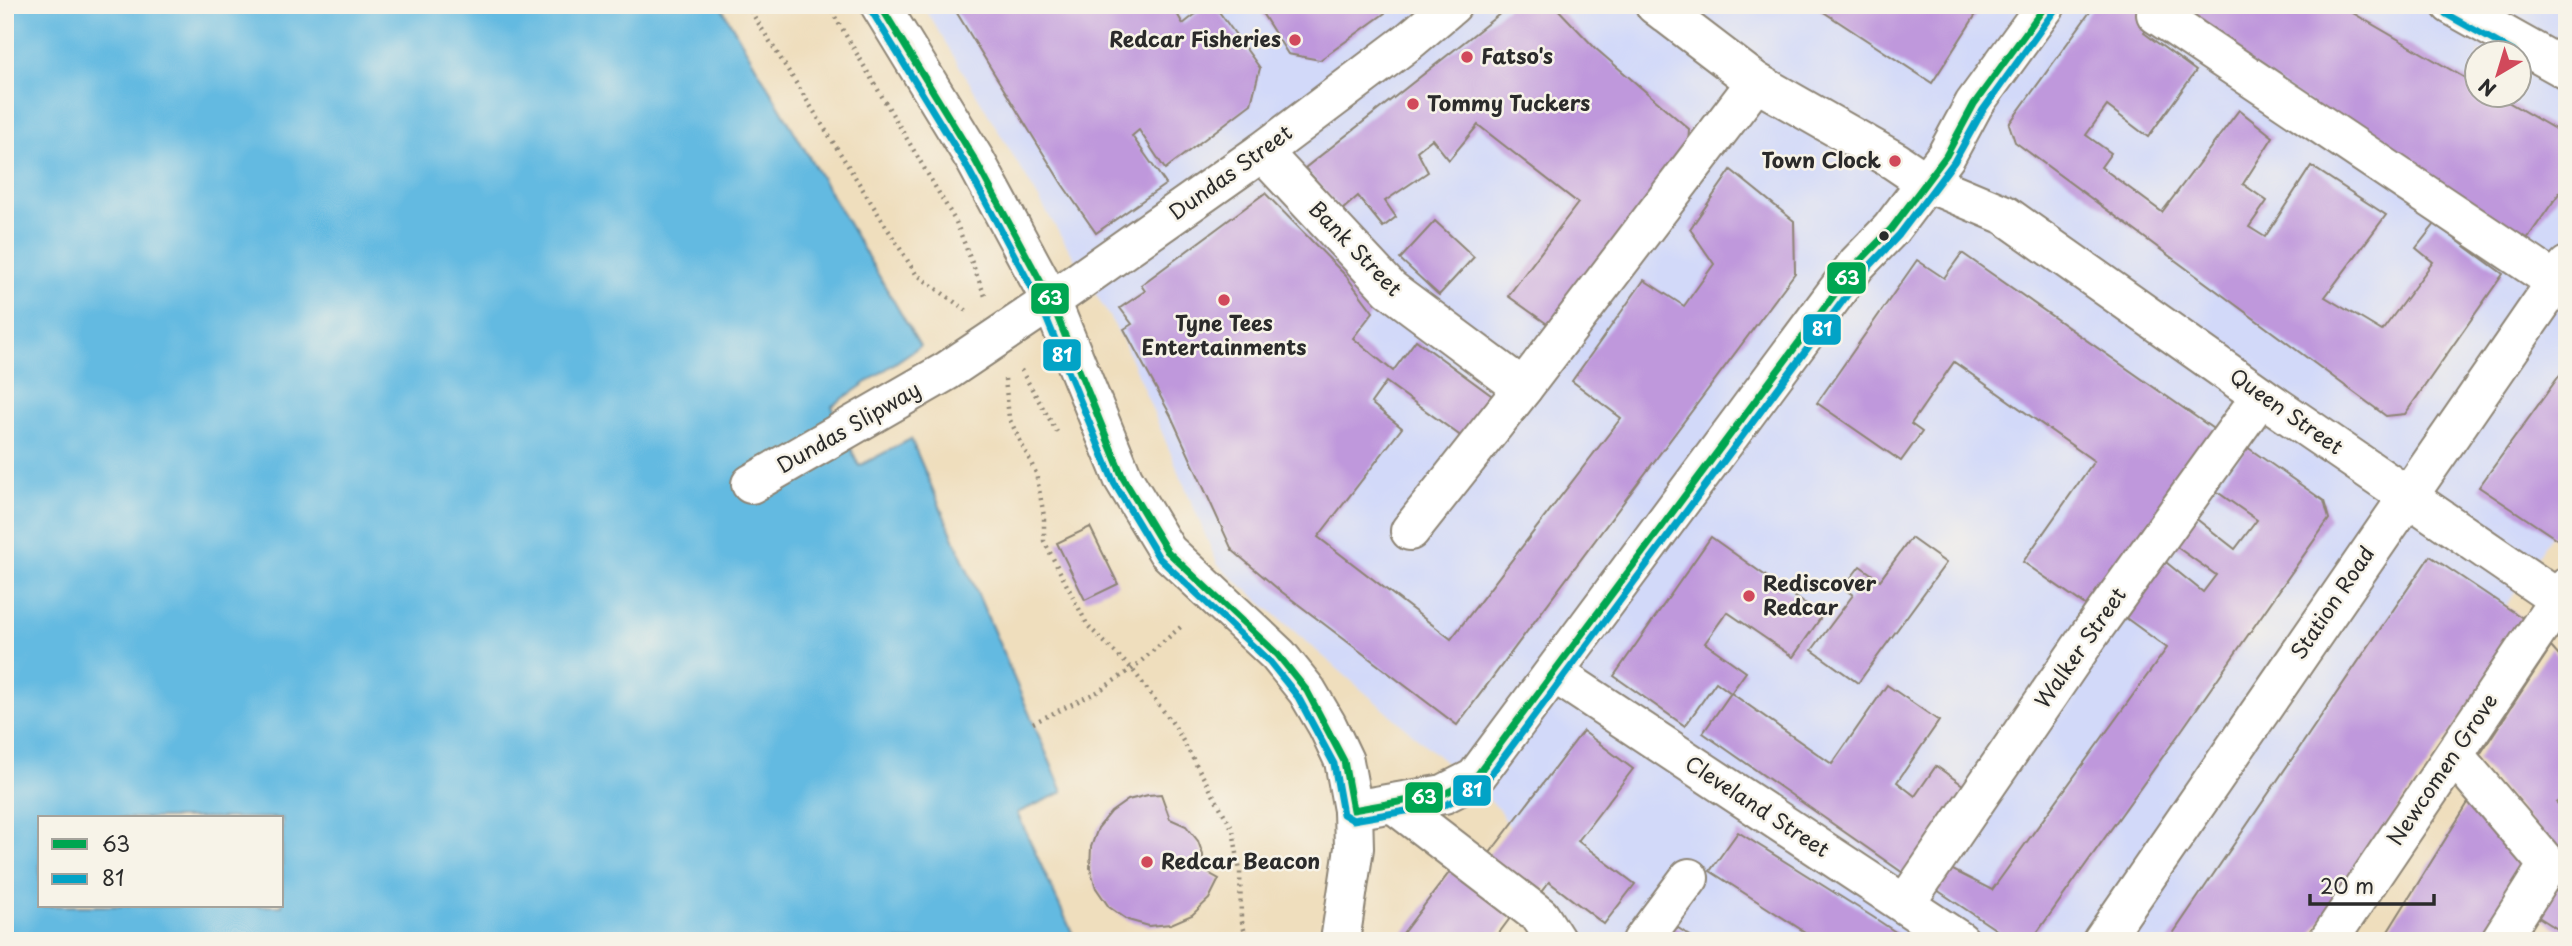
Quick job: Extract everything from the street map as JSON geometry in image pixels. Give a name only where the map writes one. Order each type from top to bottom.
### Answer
[{"type":"street","points":[[880,5],[975,160],[1051,302],[1123,478],[1167,551],[1278,655],[1307,691],[1327,725],[1343,761],[1353,810],[1354,848],[1340,941]]},
{"type":"street","name":"Dundas Street","points":[[1001,335],[1262,152],[1408,42],[1452,5]]},
{"type":"street","name":"Queen Street","points":[[1656,5],[1756,82],[1895,161],[1926,182],[2005,215],[2261,396],[2564,598]]},
{"type":"street","points":[[1353,810],[1444,794],[1475,778],[1857,264],[1891,229],[1926,182],[1945,156],[1974,104],[2046,5]]},
{"type":"street","points":[[2451,5],[2567,70]]},
{"type":"street","points":[[2156,15],[2561,274]]},
{"type":"street","points":[[1410,531],[1523,388],[1756,82]]},
{"type":"street","name":"Bank Street","points":[[1262,152],[1390,289],[1523,388]]},
{"type":"street","name":"Station Road","points":[[2102,941],[2561,274]]},
{"type":"street","name":"Dundas Slipway","points":[[751,484],[947,371],[1001,335]]},
{"type":"street","name":"Walker Street","points":[[1905,904],[2092,631],[2261,396]]},
{"type":"street","name":"Newcomen Grove","points":[[2328,941],[2564,598]]},
{"type":"street","name":"Cleveland Street","points":[[1554,673],[1960,941]]},
{"type":"street","points":[[2454,755],[2548,865],[2500,941]]},
{"type":"street","points":[[1394,804],[1540,916],[1556,941]]},
{"type":"street","points":[[1642,941],[1689,878]]},
{"type":"path","points":[[747,5],[916,274],[1001,335]]},
{"type":"path","points":[[828,5],[956,222],[1001,335],[1009,418],[1036,473],[1044,516],[1045,541],[1088,626],[1132,669],[1174,725],[1233,830],[1240,871],[1241,918],[1247,941]]},
{"type":"path","points":[[1033,723],[1097,692],[1132,669],[1184,623],[1194,632]]},
{"type":"shaded area","points":[[923,5],[2548,5],[2567,16],[2567,510],[2295,941],[1583,941],[1555,902],[1498,808],[1218,565],[1122,338]]},
{"type":"water","points":[[5,5],[720,5],[920,346],[832,406],[859,466],[911,439],[1063,792],[1017,813],[1076,941],[5,941]]},
{"type":"building","points":[[952,5],[1172,5],[1183,24],[1207,5],[1214,5],[1260,68],[1251,104],[1165,169],[1139,130],[1132,136],[1166,184],[1096,233],[1062,184]]},
{"type":"building","points":[[1257,5],[1396,5],[1320,60],[1288,54]]},
{"type":"building","points":[[1511,5],[1554,5],[1595,48],[1689,129],[1688,147],[1550,326],[1508,296],[1578,203],[1478,125],[1449,160],[1432,139],[1417,151],[1428,172],[1385,201],[1396,217],[1383,227],[1358,196],[1342,210],[1305,168]]},
{"type":"building","points":[[1813,5],[1982,5],[1932,83]]},
{"type":"building","points":[[2095,5],[2162,5],[2144,33],[2196,71],[2148,137],[2107,106],[2086,135],[2111,153],[2101,167],[2162,212],[2239,110],[2273,137],[2243,184],[2267,201],[2249,227],[2265,237],[2311,166],[2386,215],[2325,297],[2382,331],[2433,262],[2416,248],[2435,224],[2503,274],[2405,414],[2386,416],[2015,142],[2009,124]]},
{"type":"building","points":[[2163,5],[2339,5],[2464,77],[2464,108],[2518,108],[2567,136],[2567,182],[2522,246]]},
{"type":"building","points":[[1731,170],[1794,221],[1795,273],[1457,725],[1278,589],[1232,550],[1171,416],[1124,329],[1132,324],[1120,308],[1145,291],[1141,285],[1265,193],[1346,276],[1373,312],[1353,338],[1393,371],[1416,340],[1499,401],[1469,442],[1386,382],[1371,403],[1402,428],[1318,537],[1451,639],[1621,418],[1572,381],[1644,280],[1684,306],[1714,264],[1690,229]]},
{"type":"building","points":[[1435,221],[1474,257],[1439,295],[1400,259]]},
{"type":"building","points":[[1962,253],[2219,433],[2094,611],[2023,562],[2094,461],[1954,362],[1911,424],[1922,432],[1901,461],[1817,403],[1917,260],[1944,278]]},
{"type":"building","points":[[2567,365],[2567,546],[2479,487]]},
{"type":"building","points":[[2247,447],[2324,501],[2329,519],[2031,941],[2013,941],[1934,888],[1947,867],[1992,890],[2167,648],[2122,615],[2162,559],[2203,592],[2216,575],[2174,545],[2194,517],[2235,549],[2257,520],[2216,491]]},
{"type":"building","points":[[1090,527],[1118,584],[1085,600],[1057,543]]},
{"type":"building","points":[[1711,537],[1822,616],[1793,657],[1727,612],[1705,643],[1746,672],[1731,693],[1716,682],[1685,726],[1614,676]]},
{"type":"building","points":[[1911,538],[1946,563],[1858,683],[1812,650],[1853,595],[1843,588],[1860,566],[1880,580]]},
{"type":"building","points":[[2430,556],[2527,621],[2307,941],[2168,941]]},
{"type":"building","points":[[2551,647],[2567,665],[2567,805],[2562,799],[2557,803],[2567,815],[2567,843],[2556,852],[2477,759]]},
{"type":"building","points":[[1887,685],[1939,721],[1897,782],[1915,796],[1936,766],[1967,788],[1906,875],[1703,733],[1731,693],[1832,764]]},
{"type":"building","points":[[1583,731],[1633,769],[1578,841],[1635,884],[1604,924],[1549,882],[1534,901],[1483,862]]},
{"type":"building","name":"Redcar Beacon","points":[[1161,794],[1170,819],[1186,826],[1198,841],[1203,855],[1203,870],[1219,879],[1209,899],[1192,915],[1171,924],[1149,926],[1128,920],[1109,907],[1096,888],[1090,868],[1091,847],[1098,828],[1111,812],[1128,800]]},
{"type":"building","points":[[2471,798],[2527,867],[2482,941],[2382,941]]},
{"type":"building","points":[[1738,832],[1909,941],[1819,941],[1710,871]]},
{"type":"building","points":[[1455,865],[1516,910],[1493,941],[1397,941]]},
{"type":"building","points":[[2567,867],[2567,935],[2537,916]]},
{"type":"building","points":[[1669,922],[1698,941],[1657,941]]},
{"type":"transit line","name":"63","points":[[880,5],[975,160],[1051,301],[1123,478],[1167,551],[1278,655],[1307,691],[1344,761],[1353,810],[1444,794],[1475,778],[1857,264],[1891,229],[1946,156],[1974,104],[2046,5]]},
{"type":"transit line","name":"81","points":[[871,10],[966,165],[1041,305],[1114,483],[1159,558],[1270,662],[1298,697],[1334,764],[1343,814],[1353,820],[1447,804],[1483,785],[1865,271],[1899,235],[1954,162],[1983,110],[2054,11]]},
{"type":"transit line","name":"81","points":[[2446,14],[2489,38]]},
{"type":"place","name":"Redcar Fisheries","points":[[1295,40]]},
{"type":"place","name":"Fatso's","points":[[1467,57]]},
{"type":"place","name":"Tommy Tuckers","points":[[1413,104]]},
{"type":"place","name":"Town Clock","points":[[1895,161]]},
{"type":"place","name":"Tyne Tees Entertainments","points":[[1224,300]]},
{"type":"place","name":"Rediscover Redcar","points":[[1749,596]]},
{"type":"place","name":"Redcar Beacon","points":[[1147,862]]}]
